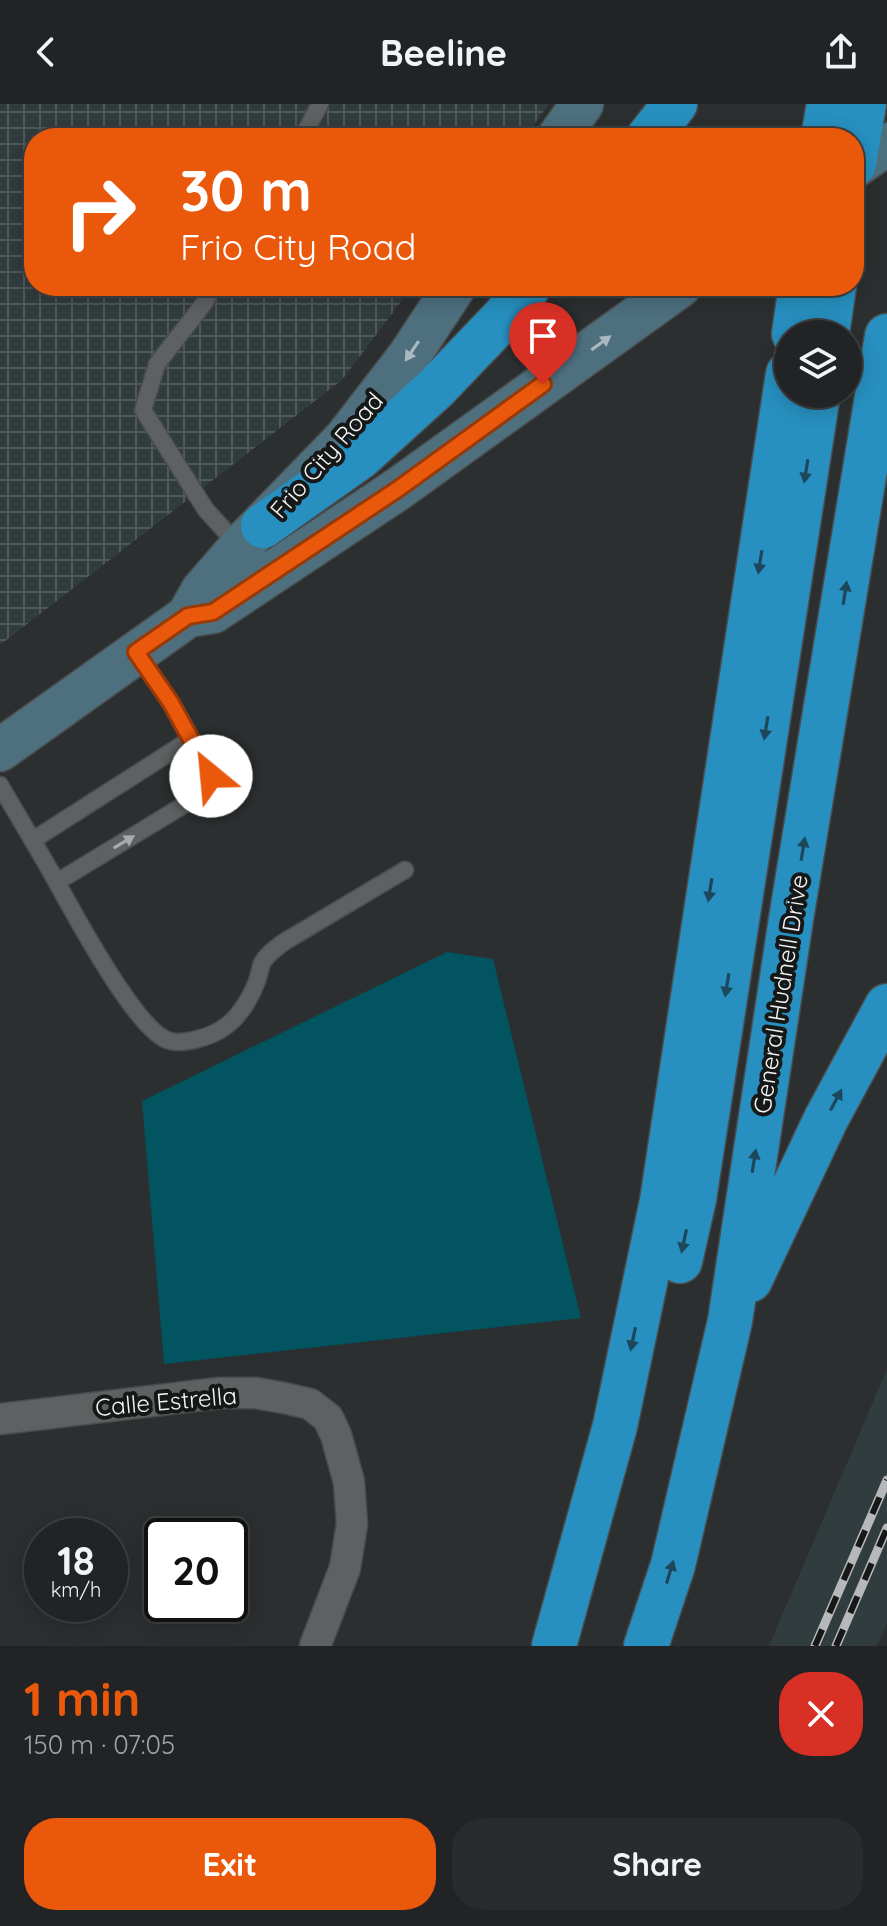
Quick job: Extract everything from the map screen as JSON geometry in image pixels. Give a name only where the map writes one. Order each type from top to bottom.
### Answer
[{"type":"highway","points":[[656,128],[675,104]]},
{"type":"highway","points":[[825,128],[829,104]]},
{"type":"highway","points":[[860,128],[864,104]]},
{"type":"highway","points":[[252,536],[360,457],[436,388],[521,296]]},
{"type":"highway","points":[[796,320],[800,296]]},
{"type":"highway","points":[[829,320],[833,296]]},
{"type":"highway","name":"General Hudnell Drive","points":[[646,1646],[673,1565],[730,1321],[791,919],[887,336]]},
{"type":"highway","points":[[554,1646],[615,1426],[662,1201],[783,408]]},
{"type":"highway","points":[[579,1646],[632,1476],[694,1199],[816,408]]},
{"type":"highway","points":[[730,1321],[826,1119],[887,1006]]},
{"type":"main road","points":[[565,128],[582,104]]},
{"type":"main road","points":[[864,159],[887,144]]},
{"type":"main road","name":"Frio City Road","points":[[188,616],[202,591],[345,439],[409,356],[448,296]]},
{"type":"main road","name":"Frio City Road","points":[[0,750],[188,616],[213,612],[371,507],[666,296]]},
{"type":"street","name":"Calle Estrella","points":[[0,1419],[219,1393],[256,1393],[310,1404],[328,1418],[342,1450],[349,1482],[352,1524],[345,1568],[315,1646]]},
{"type":"lane","points":[[307,128],[320,104]]},
{"type":"lane","points":[[208,296],[157,364],[143,410],[206,510],[252,536]]},
{"type":"lane","points":[[55,878],[207,791],[211,784],[211,776],[171,703],[136,652]]},
{"type":"lane","points":[[33,840],[191,739]]},
{"type":"lane","points":[[0,785],[78,922],[126,998],[143,1020],[167,1040],[180,1042],[199,1039],[224,1028],[249,998],[270,953],[405,870]]},
{"type":"shaded area","points":[[0,104],[549,104],[531,128],[24,128],[24,296],[405,296],[342,380],[0,645]]},
{"type":"shaded area","points":[[447,952],[493,959],[581,1318],[164,1364],[142,1101]]},
{"type":"shaded area","points":[[887,1369],[887,1623],[877,1646],[769,1646]]},
{"type":"railway","points":[[815,1646],[887,1480]]},
{"type":"railway","points":[[836,1646],[887,1528]]},
{"type":"route","points":[[211,776],[171,703],[136,652],[188,616],[213,612],[398,489],[543,384]]}]
